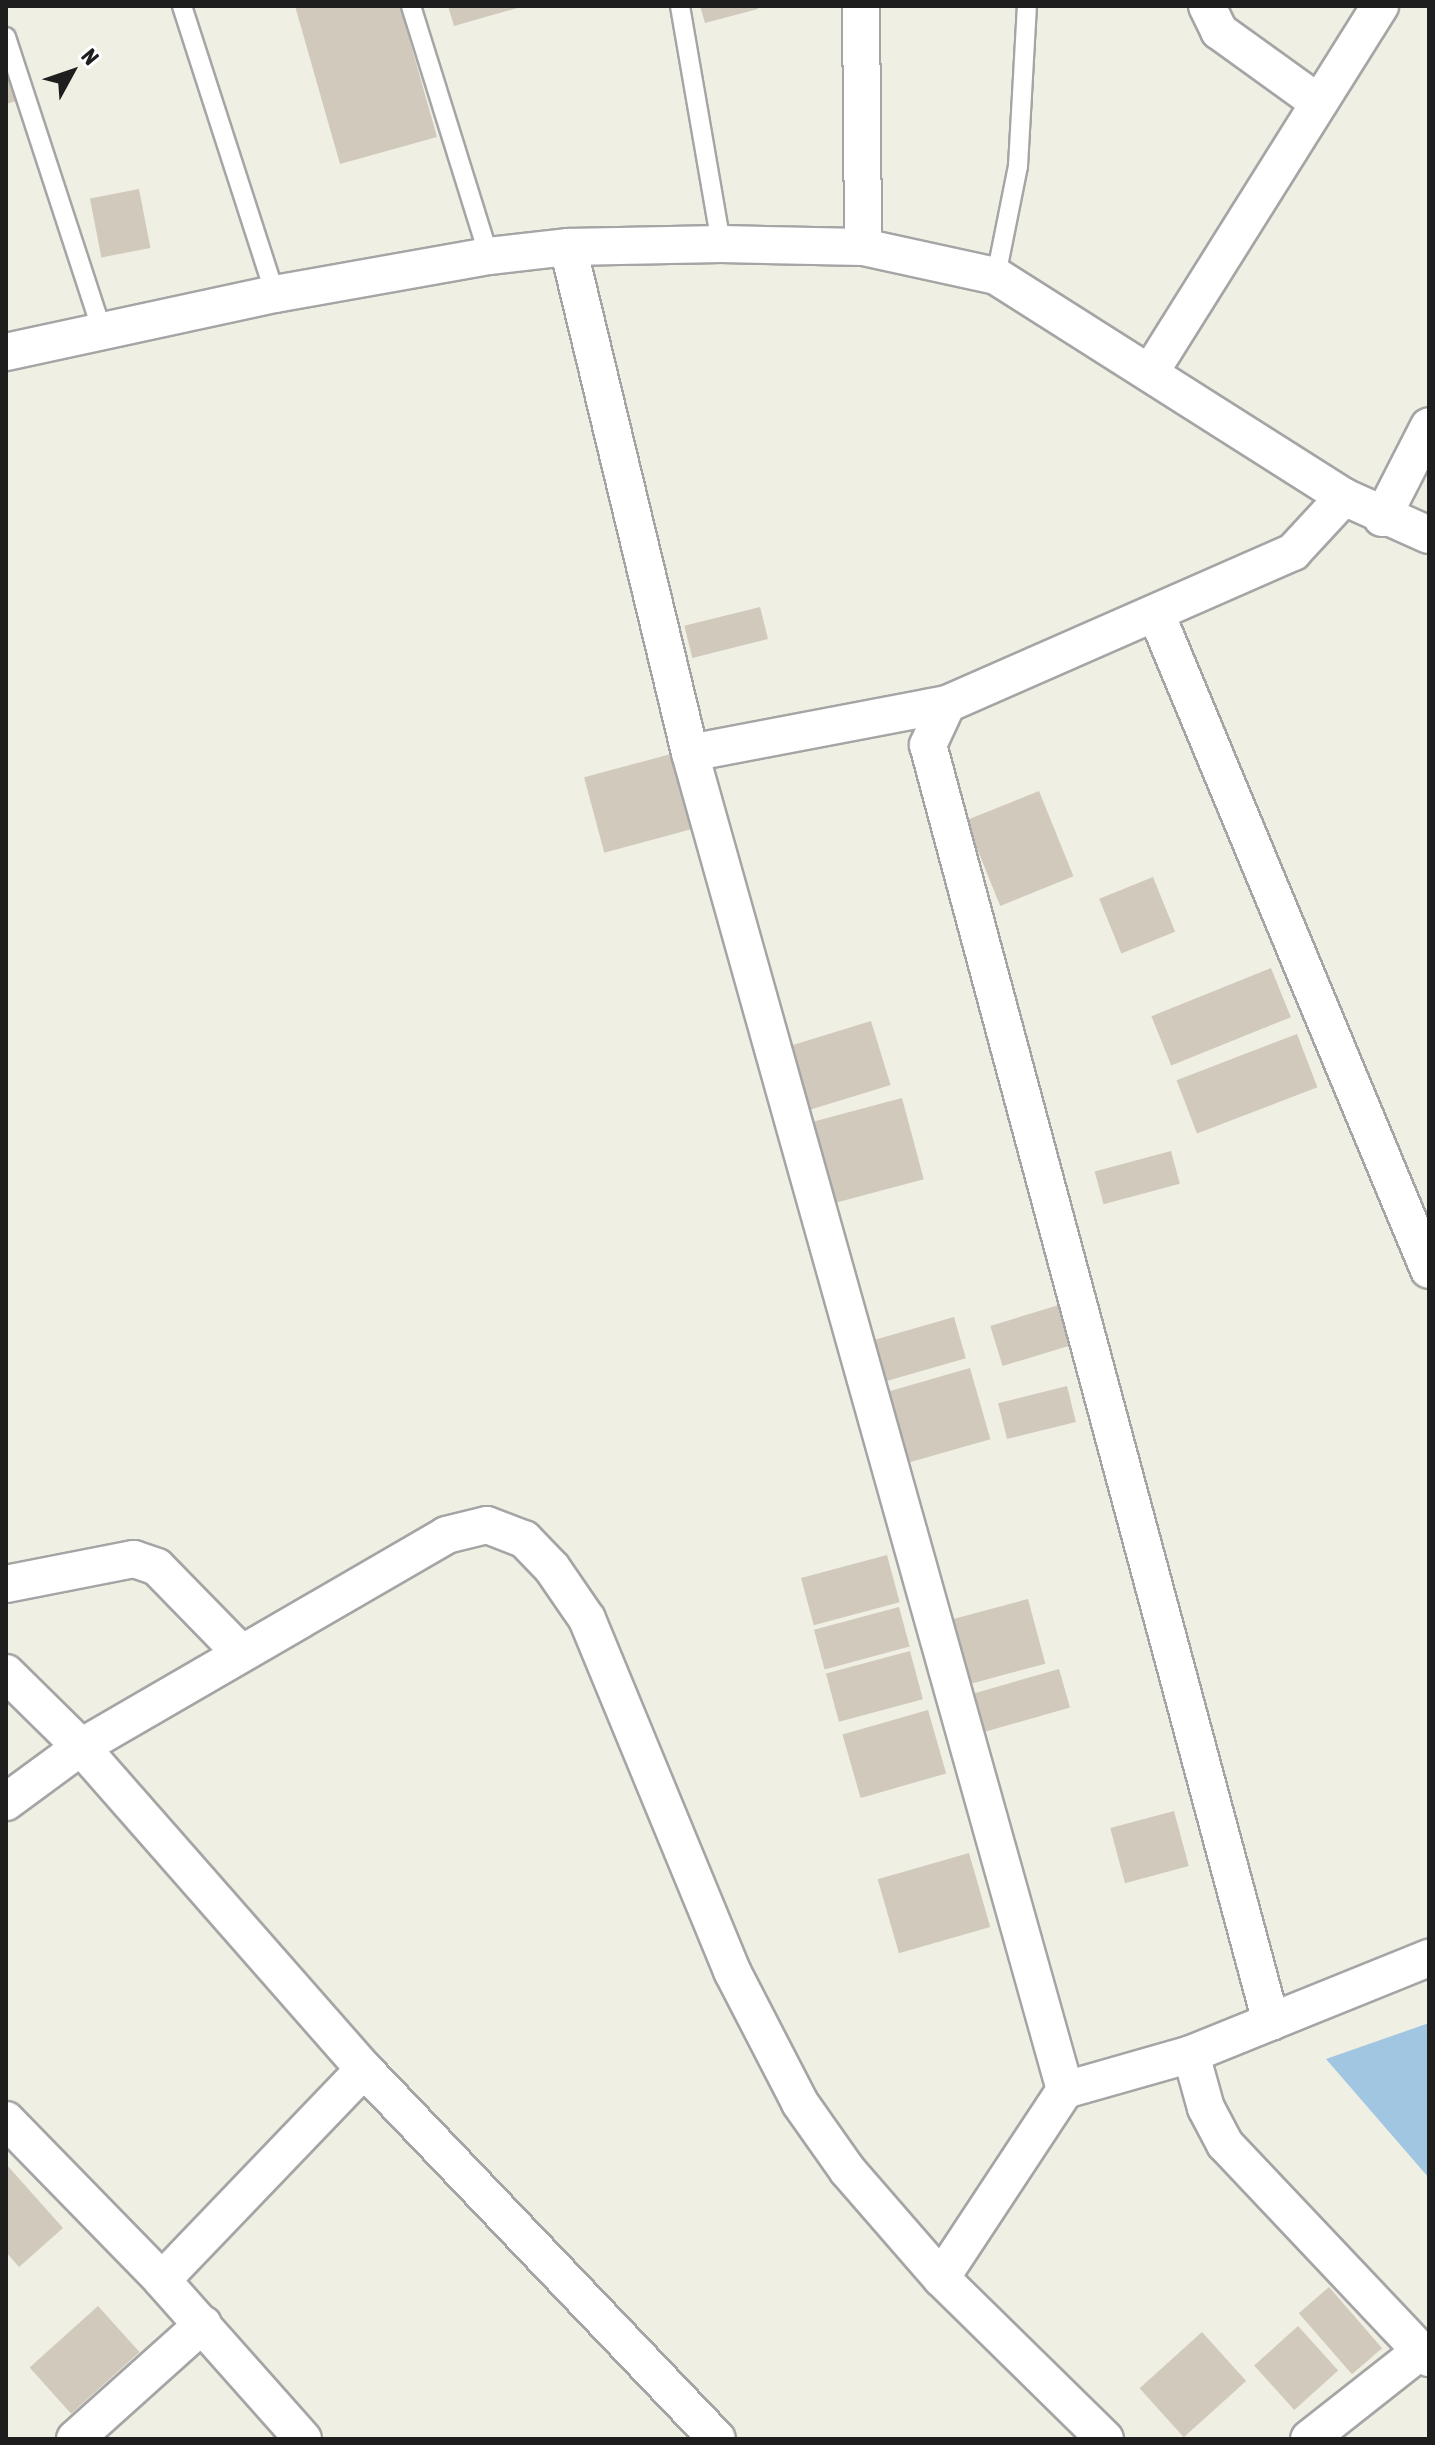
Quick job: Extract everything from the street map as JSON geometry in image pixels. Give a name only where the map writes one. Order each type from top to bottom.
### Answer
[{"type":"street","points":[[861,6],[863,247]]},
{"type":"street","points":[[1207,6],[1219,31],[1319,103]]},
{"type":"street","points":[[1151,371],[1380,6]]},
{"type":"street","points":[[6,352],[275,294],[489,256],[568,247],[721,244],[863,247],[996,276],[1151,371],[1344,497],[1382,518],[1429,535]]},
{"type":"street","points":[[568,247],[690,753],[1065,2090]]},
{"type":"street","points":[[1382,518],[1429,426]]},
{"type":"street","points":[[690,753],[947,704],[1157,616],[1293,552],[1344,497]]},
{"type":"street","points":[[1157,616],[1429,1270]]},
{"type":"street","points":[[947,704],[928,745],[1271,2022]]},
{"type":"street","points":[[6,1802],[81,1747],[446,1535],[487,1525],[524,1539],[552,1568],[587,1619],[732,1971],[800,2103],[848,2171],[941,2278],[1105,2439]]},
{"type":"street","points":[[6,1584],[134,1559],[157,1567],[240,1652]]},
{"type":"street","points":[[6,1673],[81,1747],[364,2069],[717,2439]]},
{"type":"street","points":[[941,2278],[1065,2090],[1191,2054],[1429,1958]]},
{"type":"street","points":[[1191,2054],[1206,2108],[1225,2144],[1425,2354],[1309,2439]]},
{"type":"street","points":[[162,2280],[364,2069]]},
{"type":"street","points":[[6,2120],[203,2324],[303,2439]]},
{"type":"street","points":[[75,2439],[203,2324]]},
{"type":"lane","points":[[182,6],[275,294]]},
{"type":"lane","points":[[411,6],[489,256]]},
{"type":"lane","points":[[680,6],[721,244]]},
{"type":"lane","points":[[996,276],[1018,166],[1027,6]]},
{"type":"lane","points":[[6,37],[102,331]]},
{"type":"water","points":[[1429,2023],[1429,2178],[1326,2059]]},
{"type":"building","points":[[295,6],[400,6],[437,137],[340,164]]},
{"type":"building","points":[[448,6],[520,6],[521,7],[454,26]]},
{"type":"building","points":[[700,6],[757,6],[758,9],[705,23]]},
{"type":"building","points":[[6,57],[20,100],[6,104]]},
{"type":"building","points":[[139,189],[150,248],[101,257],[90,199]]},
{"type":"building","points":[[760,607],[768,639],[692,658],[684,626]]},
{"type":"building","points":[[671,754],[691,829],[604,853],[584,777]]},
{"type":"building","points":[[1039,791],[1073,876],[1000,906],[966,821]]},
{"type":"building","points":[[1153,877],[1175,932],[1121,953],[1099,899]]},
{"type":"building","points":[[1271,968],[1291,1017],[1171,1065],[1151,1016]]},
{"type":"building","points":[[871,1021],[891,1085],[808,1110],[789,1046]]},
{"type":"building","points":[[1297,1034],[1317,1087],[1197,1133],[1177,1080]]},
{"type":"building","points":[[902,1098],[924,1179],[828,1205],[806,1124]]},
{"type":"building","points":[[1171,1151],[1180,1184],[1103,1204],[1095,1171]]},
{"type":"building","points":[[1062,1304],[1074,1344],[1003,1366],[990,1326]]},
{"type":"building","points":[[954,1317],[966,1358],[883,1382],[871,1341]]},
{"type":"building","points":[[970,1368],[990,1439],[910,1462],[889,1391]]},
{"type":"building","points":[[1067,1386],[1076,1422],[1007,1439],[998,1403]]},
{"type":"building","points":[[887,1555],[900,1602],[814,1625],[801,1578]]},
{"type":"building","points":[[1028,1599],[1045,1664],[961,1686],[944,1622]]},
{"type":"building","points":[[899,1607],[910,1647],[825,1669],[814,1630]]},
{"type":"building","points":[[910,1651],[923,1699],[839,1722],[826,1674]]},
{"type":"building","points":[[1059,1669],[1070,1707],[980,1733],[969,1695]]},
{"type":"building","points":[[928,1710],[946,1773],[861,1798],[842,1735]]},
{"type":"building","points":[[1174,1811],[1189,1866],[1125,1883],[1110,1828]]},
{"type":"building","points":[[969,1853],[990,1927],[899,1953],[878,1879]]},
{"type":"building","points":[[6,2164],[63,2228],[19,2267],[6,2252]]},
{"type":"building","points":[[1329,2287],[1382,2348],[1352,2374],[1299,2313]]},
{"type":"building","points":[[98,2306],[139,2352],[71,2414],[30,2368]]},
{"type":"building","points":[[1298,2326],[1338,2371],[1294,2410],[1254,2365]]},
{"type":"building","points":[[1202,2332],[1246,2381],[1184,2437],[1140,2388]]}]
